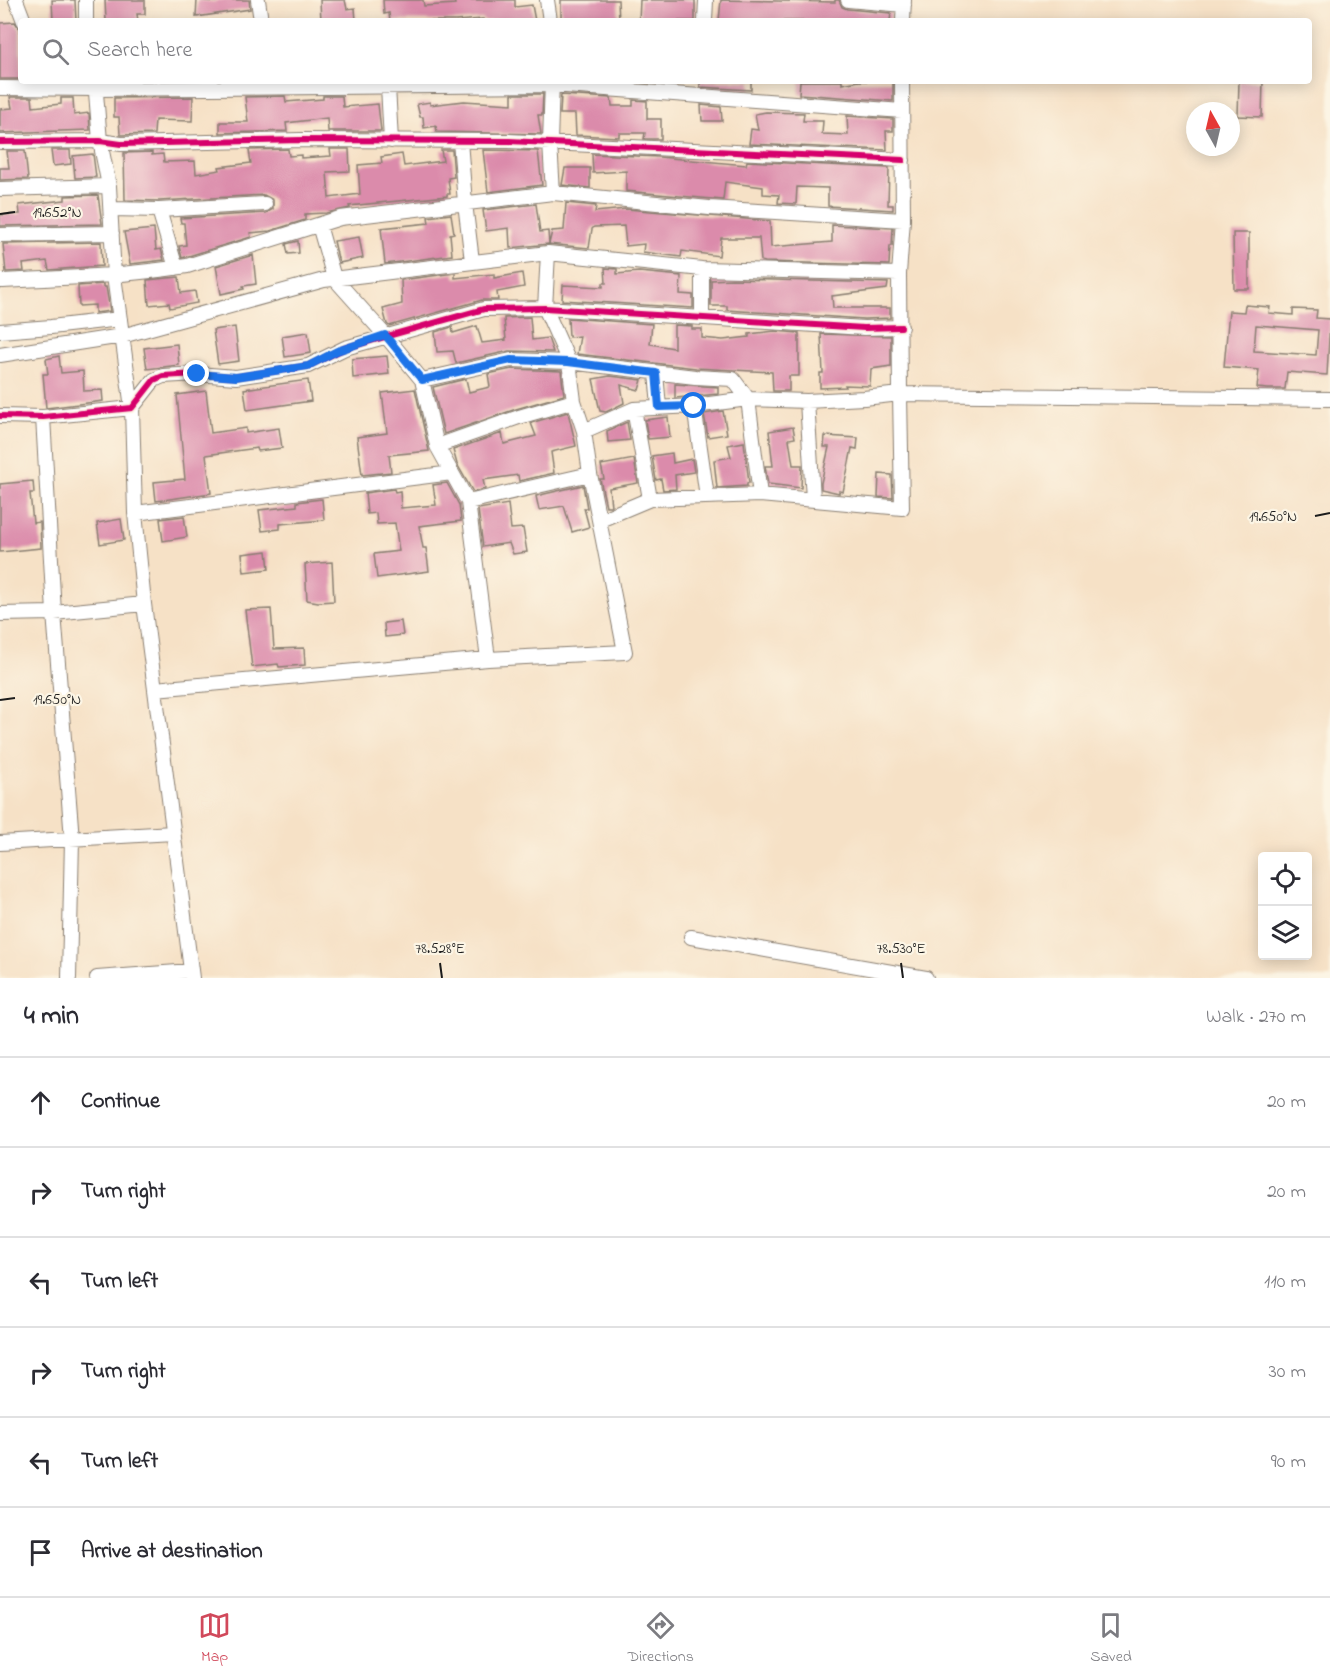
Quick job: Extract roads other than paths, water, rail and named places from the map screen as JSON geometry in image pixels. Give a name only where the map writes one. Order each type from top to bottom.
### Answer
[{"type":"street","points":[[16,0],[23,18]]},
{"type":"street","points":[[86,0],[86,18]]},
{"type":"street","points":[[258,0],[261,18]]},
{"type":"street","points":[[547,0],[550,18]]},
{"type":"street","points":[[705,18],[706,0]]},
{"type":"street","points":[[848,0],[904,2],[903,18]]},
{"type":"street","points":[[0,88],[37,84],[388,86],[416,84]]},
{"type":"street","points":[[552,84],[549,143],[553,193]]},
{"type":"street","points":[[564,84],[902,111]]},
{"type":"street","points":[[600,520],[650,499],[760,495],[902,508],[899,274],[903,220],[902,84]]},
{"type":"street","points":[[96,85],[100,141],[109,186],[114,276],[132,408],[135,513],[144,604],[191,975],[97,978]]},
{"type":"street","points":[[388,86],[391,141]]},
{"type":"street","points":[[0,142],[100,141],[121,144],[301,140],[460,141],[549,143],[903,160]]},
{"type":"street","points":[[460,141],[472,261]]},
{"type":"street","points":[[0,189],[109,186]]},
{"type":"street","points":[[0,281],[114,276],[176,268],[340,218],[553,193],[709,208],[903,220]]},
{"type":"street","points":[[111,209],[159,210],[265,204]]},
{"type":"street","points":[[159,210],[176,268]]},
{"type":"street","points":[[319,225],[334,278],[422,380],[437,446],[468,502],[488,659]]},
{"type":"street","points":[[0,236],[112,233]]},
{"type":"street","points":[[0,355],[122,336],[334,278],[548,253],[702,269],[899,274]]},
{"type":"street","points":[[155,689],[488,659],[625,652],[590,474],[584,431],[574,401],[568,362],[545,308],[548,253]]},
{"type":"street","points":[[702,269],[702,318]]},
{"type":"street","points":[[0,416],[43,417],[132,408],[154,380],[163,376],[197,374],[236,377],[308,366],[337,351],[385,335],[484,309],[545,308],[864,328],[901,327]]},
{"type":"street","points":[[0,330],[120,319]]},
{"type":"street","points":[[422,380],[511,360],[568,362],[656,373],[733,379],[748,399],[760,495]]},
{"type":"street","points":[[656,373],[659,407]]},
{"type":"street","points":[[584,431],[634,409],[694,406],[748,399],[807,401],[900,394],[1330,399]]},
{"type":"street","points":[[437,446],[519,417],[574,401]]},
{"type":"street","points":[[807,401],[813,499]]},
{"type":"street","points":[[694,406],[707,497]]},
{"type":"street","points":[[634,409],[650,499]]},
{"type":"street","points":[[43,417],[54,613],[72,839],[69,978]]},
{"type":"street","points":[[135,513],[452,473]]},
{"type":"street","points":[[468,502],[590,474]]},
{"type":"street","points":[[0,614],[54,613],[144,604]]},
{"type":"street","points":[[0,843],[173,833]]},
{"type":"street","points":[[691,937],[926,978]]}]
